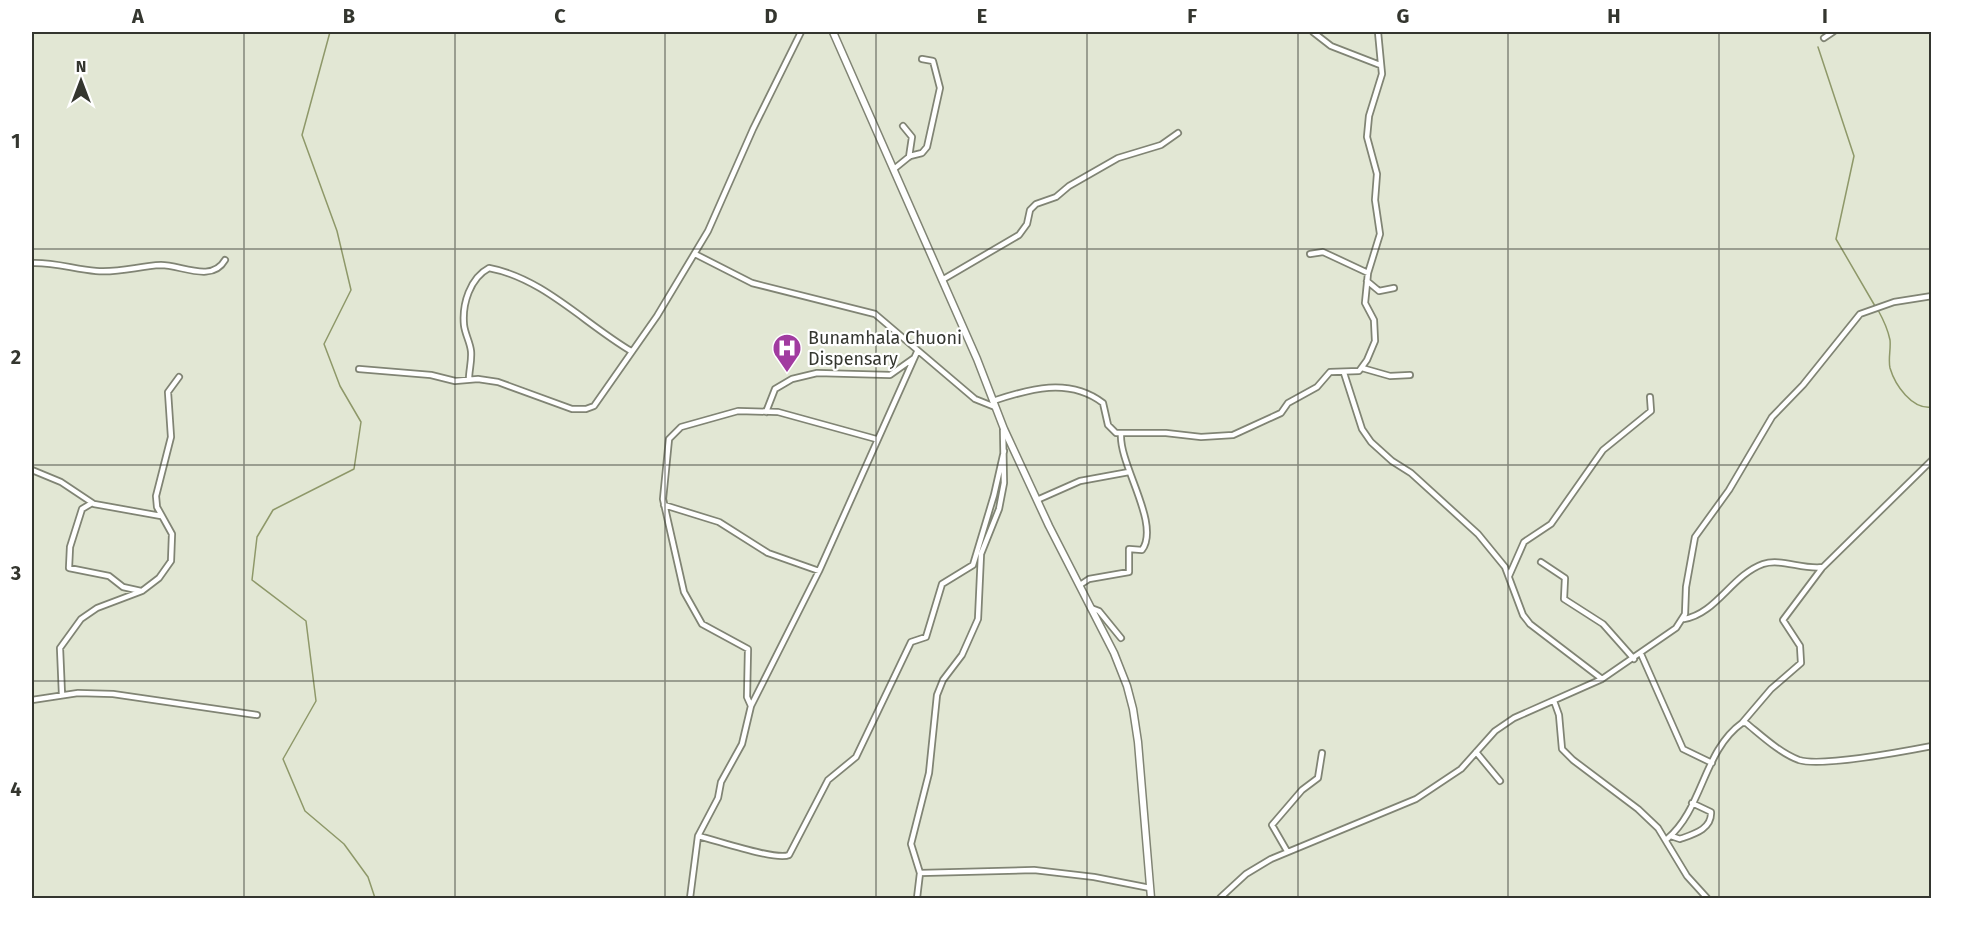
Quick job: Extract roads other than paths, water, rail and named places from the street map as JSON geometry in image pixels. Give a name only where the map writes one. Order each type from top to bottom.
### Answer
[{"type":"street","points":[[359,369],[431,375],[455,381],[469,379],[505,383],[572,408],[586,410],[594,406],[695,254],[718,213],[753,129],[801,32]]},
{"type":"street","points":[[833,32],[942,280],[1004,429],[1118,663],[1133,709],[1151,898]]},
{"type":"street","points":[[1313,32],[1331,46],[1380,65]]},
{"type":"street","points":[[695,254],[752,283],[867,311],[884,321],[917,352],[975,399],[994,404],[1041,388],[1070,388],[1103,403],[1108,425],[1112,431],[1120,434],[1153,432],[1201,437],[1233,435],[1281,413],[1288,403],[1317,387],[1330,373],[1355,373],[1362,368],[1373,346],[1374,320],[1365,306],[1368,273],[1380,234],[1375,200],[1377,174],[1367,137],[1369,116],[1382,74],[1378,32]]},
{"type":"street","points":[[1824,38],[1833,32]]},
{"type":"street","points":[[894,169],[909,157],[926,150],[940,88],[933,61],[922,58]]},
{"type":"street","points":[[903,126],[912,137],[909,157]]},
{"type":"street","points":[[942,280],[1019,235],[1027,224],[1030,210],[1036,204],[1056,197],[1069,186],[1118,158],[1161,145],[1178,133]]},
{"type":"street","points":[[1310,254],[1323,252],[1368,273]]},
{"type":"street","points":[[32,263],[70,266],[94,271],[125,272],[164,265],[210,271],[219,268],[225,260]]},
{"type":"street","points":[[469,379],[471,353],[464,327],[464,311],[470,288],[478,276],[489,268],[523,278],[597,331],[631,351]]},
{"type":"street","points":[[1367,281],[1379,291],[1394,288]]},
{"type":"street","points":[[1683,619],[1695,537],[1729,490],[1772,417],[1803,385],[1860,314],[1894,302],[1932,296]]},
{"type":"street","points":[[690,898],[698,836],[718,798],[721,782],[742,744],[751,706],[819,571],[876,439],[917,352]]},
{"type":"street","points":[[766,412],[775,389],[792,378],[817,373],[890,375],[914,358]]},
{"type":"street","points":[[1362,368],[1390,376],[1410,375]]},
{"type":"street","points":[[1344,373],[1362,429],[1376,448],[1411,473],[1470,526],[1504,565],[1523,615],[1534,628],[1602,679]]},
{"type":"street","points":[[62,695],[60,648],[81,619],[97,608],[142,591],[159,578],[171,561],[172,534],[161,516],[156,496],[171,437],[168,392],[179,377]]},
{"type":"street","points":[[1509,576],[1524,542],[1551,524],[1603,450],[1650,413],[1650,397]]},
{"type":"street","points":[[751,706],[747,697],[748,649],[701,623],[682,586],[678,555],[664,505],[667,445],[674,432],[681,427],[733,412],[783,413],[876,439]]},
{"type":"street","points":[[917,898],[920,873],[911,844],[929,773],[937,695],[943,680],[962,655],[978,618],[981,554],[999,509],[1004,483],[1004,429]]},
{"type":"street","points":[[1080,585],[1089,579],[1129,572],[1129,549],[1140,550],[1146,544],[1142,510],[1121,449],[1120,434]]},
{"type":"street","points":[[698,836],[767,854],[783,857],[789,855],[828,780],[856,757],[911,642],[927,638],[942,584],[974,565],[1004,451]]},
{"type":"street","points":[[1669,837],[1684,822],[1712,763],[1742,723],[1771,689],[1801,663],[1800,646],[1783,620],[1822,567],[1932,460]]},
{"type":"street","points":[[32,470],[61,482],[92,503],[161,516]]},
{"type":"street","points":[[1037,500],[1080,481],[1129,472]]},
{"type":"street","points":[[92,503],[82,509],[70,547],[69,568],[110,576],[123,587],[142,591]]},
{"type":"street","points":[[664,505],[719,522],[768,553],[819,571]]},
{"type":"street","points":[[1540,562],[1565,578],[1564,599],[1603,624],[1634,659]]},
{"type":"street","points":[[1220,898],[1246,874],[1287,851],[1416,799],[1461,769],[1495,731],[1514,718],[1602,679],[1664,639],[1683,619],[1704,610],[1737,581],[1763,564],[1822,567]]},
{"type":"street","points":[[1091,608],[1098,611],[1121,638]]},
{"type":"street","points":[[1641,654],[1683,749],[1712,763]]},
{"type":"street","points":[[32,700],[62,695],[113,694],[257,715]]},
{"type":"street","points":[[1554,701],[1559,715],[1561,743],[1566,754],[1638,808],[1669,837],[1687,876],[1707,898]]},
{"type":"street","points":[[1742,723],[1746,723],[1778,748],[1804,761],[1898,753],[1932,746]]},
{"type":"street","points":[[1476,752],[1500,781]]},
{"type":"street","points":[[1287,851],[1272,825],[1302,790],[1318,778],[1322,753]]},
{"type":"street","points":[[1669,837],[1680,839],[1702,830],[1709,822],[1711,812],[1692,803]]},
{"type":"street","points":[[920,873],[1034,870],[1094,877],[1150,888]]},
{"type":"waterway","points":[[330,32],[302,135],[337,231],[351,290],[324,344],[340,386],[361,422],[354,469],[273,510],[257,537],[252,580],[306,621],[316,701],[283,759],[305,811],[344,844],[368,877],[375,898]]},
{"type":"waterway","points":[[1818,47],[1854,156],[1836,239],[1875,306]]},
{"type":"waterway","points":[[1878,310],[1889,336],[1889,365],[1892,375],[1900,389],[1911,400],[1918,405],[1932,407]]},
{"type":"place","name":"Bunamhala Chuoni Dispensary","points":[[787,374]]}]
